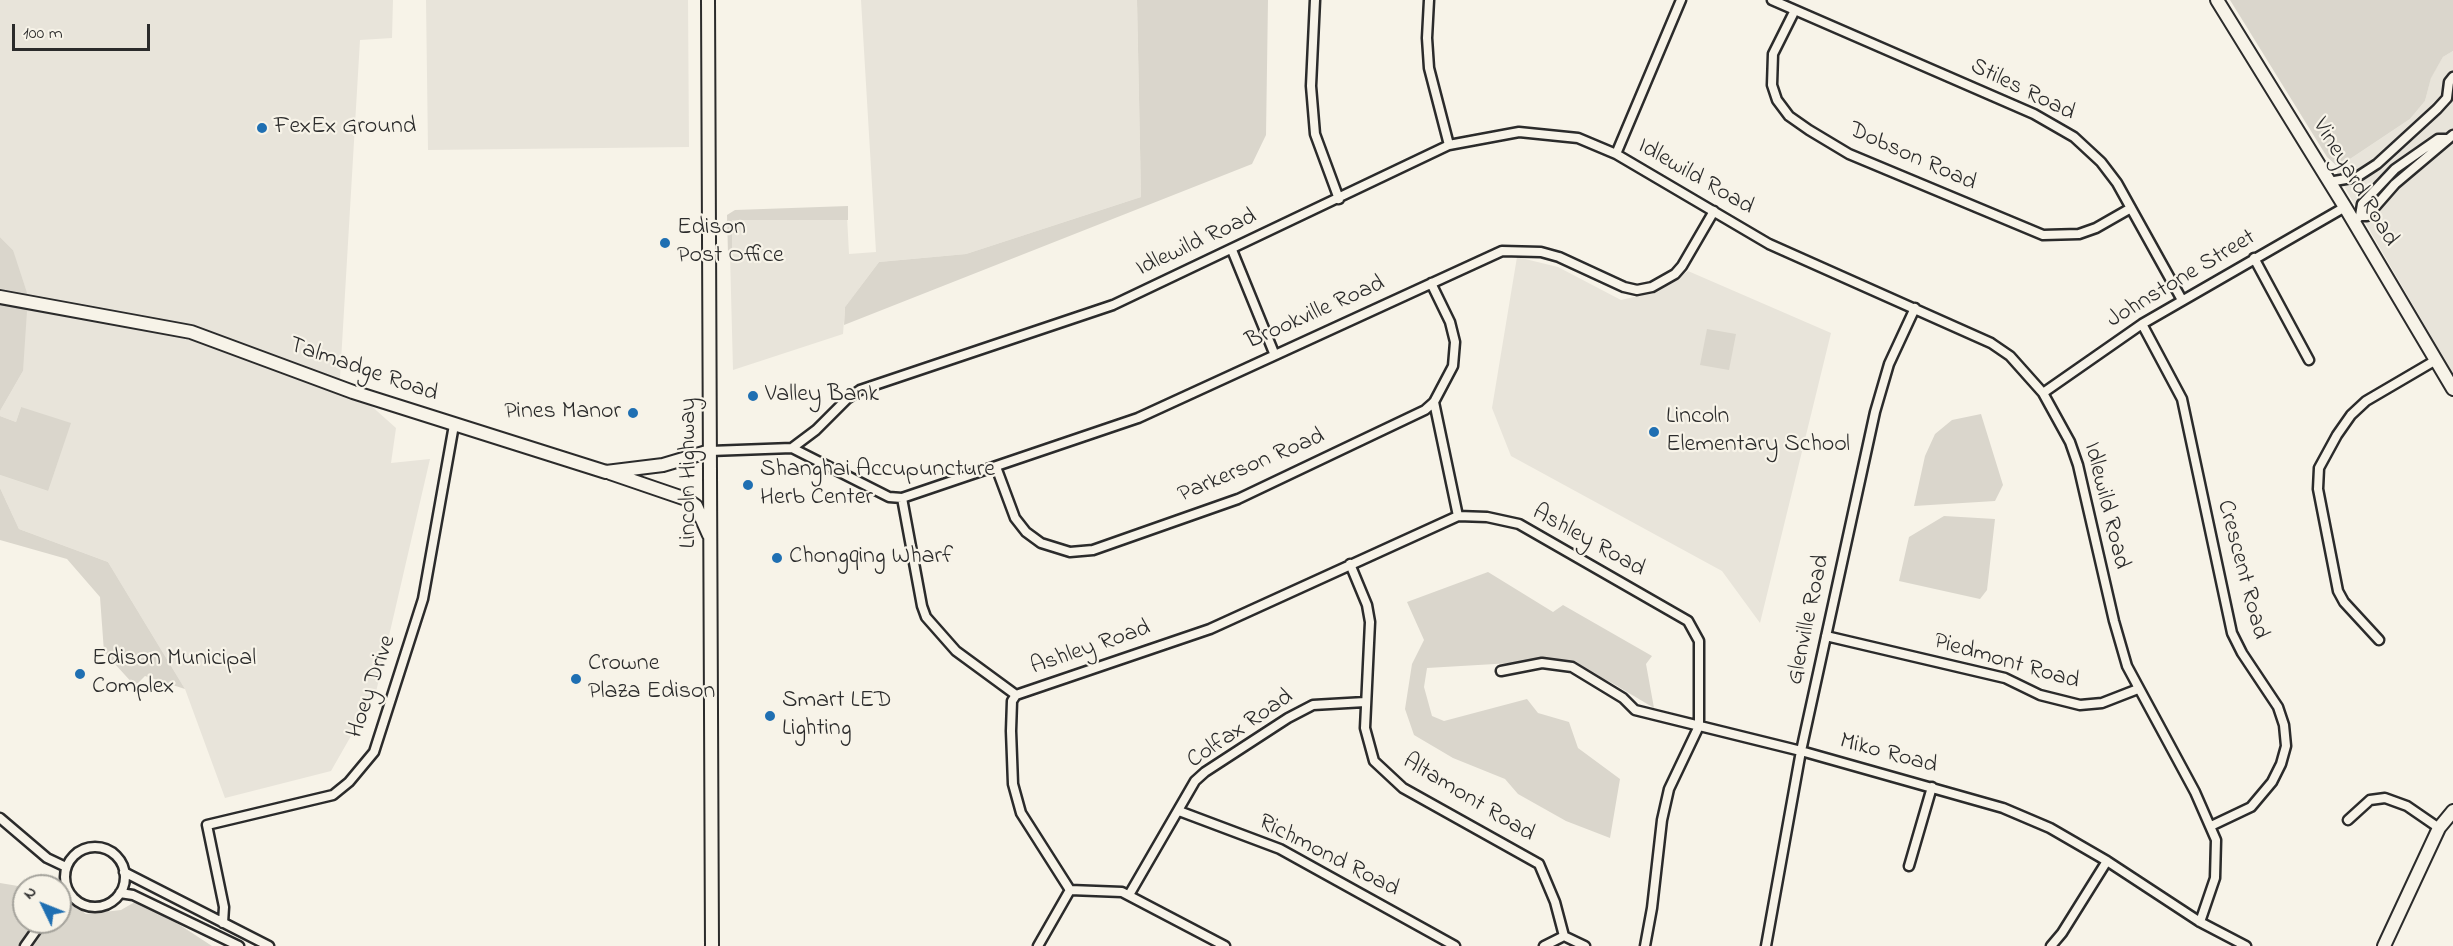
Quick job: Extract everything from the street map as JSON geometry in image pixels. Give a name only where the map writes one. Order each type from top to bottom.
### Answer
[{"type":"street","name":"Lincoln Highway","points":[[708,0],[712,946]]},
{"type":"street","points":[[1316,0],[1311,86],[1315,134],[1339,200]]},
{"type":"street","points":[[1429,0],[1427,38],[1429,68],[1449,145]]},
{"type":"street","points":[[1616,154],[1681,0]]},
{"type":"street","name":"Stiles Road","points":[[1772,0],[2024,109],[2059,127],[2101,162],[2131,208],[2182,300]]},
{"type":"street","name":"Vineyard Road","points":[[2217,0],[2329,182],[2345,207],[2357,219],[2453,389]]},
{"type":"street","name":"Dobson Road","points":[[1795,10],[1773,54],[1772,85],[1777,100],[1789,116],[1849,154],[2043,235],[2079,234],[2096,228],[2131,208]]},
{"type":"street","points":[[2329,182],[2357,177],[2377,164],[2447,98],[2449,82],[2453,77]]},
{"type":"street","name":"Idlewild Road","points":[[792,448],[816,430],[847,399],[860,390],[1113,304],[1339,200],[1449,145],[1519,132],[1578,138],[1616,154],[1769,243],[1991,343],[2010,356],[2043,393],[2070,442],[2078,465],[2114,621],[2127,666],[2195,792],[2216,840],[2215,878],[2200,922]]},
{"type":"street","points":[[2357,219],[2367,216],[2395,183],[2450,137]]},
{"type":"street","name":"Johnstone Street","points":[[2043,393],[2142,324],[2345,207]]},
{"type":"street","name":"Brookville Road","points":[[902,498],[1138,418],[1491,255],[1513,249],[1559,257],[1624,287],[1637,290],[1652,287],[1675,274],[1682,266],[1714,211]]},
{"type":"street","points":[[1232,249],[1275,353]]},
{"type":"street","points":[[2254,258],[2309,360]]},
{"type":"street","points":[[1431,283],[1450,322],[1455,342],[1453,366],[1434,402],[1458,516]]},
{"type":"street","name":"Talmadge Road","points":[[0,297],[191,332],[353,392],[606,472],[663,465],[711,451]]},
{"type":"street","name":"Glenville Road","points":[[1766,946],[1801,751],[1875,412],[1889,364],[1915,308]]},
{"type":"street","name":"Crescent Road","points":[[2142,324],[2182,399],[2232,633],[2242,653],[2278,706],[2284,725],[2286,746],[2281,764],[2272,782],[2251,807],[2211,826]]},
{"type":"street","points":[[2379,640],[2343,602],[2338,591],[2318,489],[2319,468],[2325,453],[2351,415],[2366,401],[2436,360]]},
{"type":"street","name":"Parkerson Road","points":[[996,467],[1015,518],[1026,532],[1041,543],[1055,549],[1082,552],[1238,499],[1425,410],[1434,402]]},
{"type":"street","name":"Hoey Drive","points":[[224,922],[224,907],[207,825],[333,795],[349,782],[374,752],[423,599],[454,425]]},
{"type":"street","points":[[711,451],[792,448],[889,497],[902,498],[926,617],[956,651],[1016,695],[1012,701],[1013,784],[1021,813],[1070,890]]},
{"type":"street","points":[[606,472],[686,499],[696,506],[711,539]]},
{"type":"street","name":"Ashley Road","points":[[1016,695],[1210,629],[1458,516],[1487,517],[1519,524],[1688,621],[1699,641],[1699,726],[1669,789],[1662,820],[1653,908],[1645,946]]},
{"type":"street","name":"Altamont Road","points":[[1350,564],[1367,605],[1370,622],[1365,728],[1374,761],[1403,788],[1539,864],[1555,902],[1564,936]]},
{"type":"street","name":"Piedmont Road","points":[[1826,636],[2005,678],[2040,695],[2080,705],[2102,703],[2138,689]]},
{"type":"street","name":"Miko Road","points":[[1501,671],[1542,663],[1572,667],[1623,698],[1635,710],[1801,751],[2003,808],[2050,828],[2107,861],[2200,922],[2246,946]]},
{"type":"street","name":"Colfax Road","points":[[1129,895],[1195,781],[1204,772],[1288,718],[1313,705],[1365,702]]},
{"type":"street","points":[[1909,866],[1932,787]]},
{"type":"street","points":[[2348,819],[2370,800],[2385,798],[2407,806],[2439,828]]},
{"type":"street","points":[[2384,946],[2439,828],[2453,811]]},
{"type":"street","name":"Richmond Road","points":[[1179,812],[1280,849],[1455,946]]},
{"type":"street","points":[[0,818],[47,858],[66,867]]},
{"type":"street","points":[[66,874],[66,867],[73,856],[92,847],[107,850],[115,855],[124,872],[269,946]]},
{"type":"street","points":[[2051,946],[2107,861]]},
{"type":"street","points":[[72,895],[82,904],[97,907],[109,903],[120,893],[124,872]]},
{"type":"street","points":[[1070,890],[1122,892],[1225,946]]},
{"type":"street","points":[[1038,946],[1070,890]]},
{"type":"street","points":[[120,893],[133,895],[239,946]]},
{"type":"street","points":[[1544,946],[1564,936],[1585,946]]},
{"type":"shaded area","points":[[0,0],[393,0],[392,38],[360,40],[340,378],[396,428],[391,463],[430,459],[376,692],[331,771],[225,798],[185,689],[108,562],[19,529],[0,488],[0,475],[48,491],[21,407],[16,422],[0,416],[0,411],[23,371],[13,250],[0,237]]},
{"type":"shaded area","points":[[426,0],[688,0],[689,147],[428,150]]},
{"type":"shaded area","points":[[861,0],[1137,0],[1141,197],[966,254],[879,262],[845,307],[843,334],[733,370],[729,215],[847,216],[849,254],[876,252]]},
{"type":"shaded area","points":[[1137,0],[1268,0],[1266,135],[1252,164],[844,325],[845,307],[879,262],[966,254],[1141,197]]},
{"type":"shaded area","points":[[2230,0],[2453,0],[2453,51],[2443,57],[2431,78],[2425,101],[2410,119],[2338,167],[2327,157]]},
{"type":"shaded area","points":[[2453,51],[2453,374],[2337,174],[2338,167],[2410,119],[2425,101],[2431,77],[2443,57]]},
{"type":"shaded area","points":[[848,206],[848,220],[732,220],[732,255],[728,254],[727,215],[735,210]]},
{"type":"shaded area","points":[[0,237],[13,250],[28,296],[23,371],[0,411]]},
{"type":"shaded area","name":"Lincoln Elementary School","points":[[1517,257],[1558,267],[1621,300],[1659,291],[1688,271],[1831,333],[1760,623],[1722,571],[1511,456],[1492,408]]},
{"type":"shaded area","points":[[1707,329],[1736,334],[1729,370],[1700,365]]},
{"type":"shaded area","points":[[21,407],[71,423],[48,491],[0,475],[0,416],[16,422]]},
{"type":"shaded area","points":[[1981,414],[2003,485],[1995,501],[1914,506],[1925,456],[1935,434],[1952,420]]},
{"type":"shaded area","points":[[0,488],[19,529],[108,562],[185,689],[145,676],[135,686],[104,652],[100,597],[67,559],[0,540]]},
{"type":"shaded area","points":[[1944,516],[1995,519],[1987,590],[1980,599],[1899,581],[1909,537]]},
{"type":"shaded area","points":[[1488,572],[1553,612],[1563,605],[1652,656],[1646,664],[1654,708],[1612,683],[1563,660],[1427,668],[1424,687],[1432,716],[1444,721],[1527,699],[1538,713],[1569,722],[1578,748],[1620,779],[1610,838],[1566,821],[1518,794],[1505,779],[1453,758],[1414,735],[1405,709],[1412,664],[1424,640],[1407,602]]},
{"type":"shaded area","points":[[0,883],[12,885],[12,934],[72,934],[72,903],[86,914],[121,910],[140,899],[212,946],[0,946]]},
{"type":"place","name":"FexEx Ground","points":[[262,128]]},
{"type":"place","name":"Edison Post Office","points":[[665,243]]},
{"type":"place","name":"Valley Bank","points":[[753,396]]},
{"type":"place","name":"Pines Manor","points":[[633,413]]},
{"type":"place","name":"Lincoln Elementary School","points":[[1654,432]]},
{"type":"place","name":"Shanghai Accupuncture Herb Center","points":[[748,485]]},
{"type":"place","name":"Chongqing Wharf","points":[[777,558]]},
{"type":"place","name":"Edison Municipal Complex","points":[[80,674]]},
{"type":"place","name":"Crowne Plaza Edison","points":[[576,679]]},
{"type":"place","name":"Smart LED Lighting","points":[[770,716]]}]
